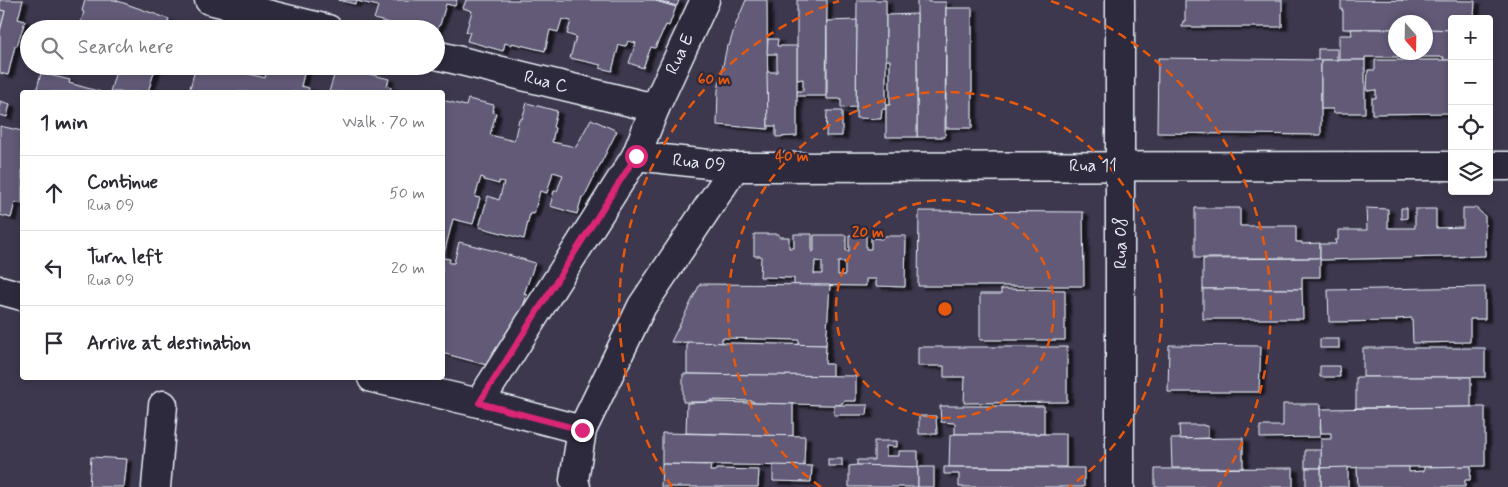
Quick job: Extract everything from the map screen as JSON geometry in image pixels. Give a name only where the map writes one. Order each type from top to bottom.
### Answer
[{"type":"street","points":[[209,0],[291,20]]},
{"type":"street","name":"Rua E","points":[[636,156],[655,108],[705,0]]},
{"type":"street","name":"Rua 08","points":[[1120,0],[1120,487]]},
{"type":"street","name":"Rua C","points":[[445,57],[655,108]]},
{"type":"street","points":[[479,403],[636,156]]},
{"type":"street","name":"Rua 09","points":[[576,487],[574,480],[582,430],[642,306],[735,167],[636,156]]},
{"type":"street","name":"Rua 11","points":[[735,167],[1448,166]]},
{"type":"street","points":[[1493,166],[1508,166]]},
{"type":"street","points":[[0,290],[20,295]]},
{"type":"street","points":[[381,380],[582,430]]},
{"type":"street","points":[[156,487],[163,405]]},
{"type":"building","points":[[0,0],[23,0],[18,19],[22,20],[20,37],[17,46],[15,46],[8,75],[0,73],[0,31],[5,11],[0,10]]},
{"type":"building","points":[[85,0],[115,0],[169,19],[82,20],[84,12],[82,11]]},
{"type":"building","points":[[338,0],[457,0],[455,6],[446,4],[441,20],[378,20],[374,19],[378,6],[357,1],[355,4]]},
{"type":"building","points":[[466,0],[652,0],[676,7],[669,26],[666,25],[655,48],[651,47],[643,68],[629,63],[636,43],[628,41],[626,46],[619,45],[612,71],[600,68],[601,65],[570,58],[576,37],[567,34],[571,21],[562,19],[558,32],[550,30],[545,51],[505,43],[503,51],[467,41],[470,32],[466,32],[472,11],[463,8]]},
{"type":"building","points":[[655,0],[679,0],[677,6]]},
{"type":"building","points":[[746,0],[767,0],[768,129],[717,125],[718,90],[727,46],[729,46]]},
{"type":"building","points":[[797,0],[827,0],[826,96],[797,96],[797,91],[803,91],[803,79],[797,80]]},
{"type":"building","points":[[857,0],[886,0],[886,109],[882,109],[881,119],[856,118]]},
{"type":"building","points":[[917,0],[946,2],[945,137],[917,137]]},
{"type":"building","points":[[1185,0],[1282,0],[1282,27],[1182,27],[1183,21],[1185,21]]},
{"type":"building","points":[[1341,0],[1475,1],[1474,15],[1448,15],[1448,30],[1433,29],[1433,15],[1388,15],[1388,29],[1343,29],[1343,10],[1341,10]]},
{"type":"building","points":[[946,8],[972,8],[972,128],[946,128]]},
{"type":"building","points":[[0,10],[5,11],[0,31]]},
{"type":"building","points":[[917,14],[917,137],[886,137],[886,105],[890,105],[890,60],[886,60],[886,15]]},
{"type":"building","points":[[857,20],[856,107],[841,108],[841,99],[827,99],[827,21]]},
{"type":"building","points":[[1351,29],[1388,29],[1388,57],[1365,57],[1365,60],[1339,60],[1339,35],[1352,35]]},
{"type":"building","points":[[1433,29],[1448,30],[1448,60],[1443,60],[1444,57],[1433,57]]},
{"type":"building","points":[[768,39],[778,39],[777,46],[797,46],[797,136],[776,137],[776,126],[768,126],[767,72],[777,72],[777,54],[767,54]]},
{"type":"building","points":[[1318,49],[1337,49],[1337,60],[1318,60]]},
{"type":"building","points":[[1158,58],[1321,60],[1321,135],[1157,133]]},
{"type":"building","points":[[1321,60],[1365,60],[1365,113],[1333,113],[1333,109],[1321,109]]},
{"type":"building","points":[[1375,60],[1448,60],[1448,113],[1372,114],[1372,98],[1376,98],[1376,90],[1367,91],[1368,70],[1375,70]]},
{"type":"building","points":[[40,75],[49,75],[70,80],[69,83],[94,90],[37,90]]},
{"type":"building","points":[[115,75],[153,75],[149,90],[111,90]]},
{"type":"building","points":[[194,75],[253,75],[265,78],[266,75],[304,75],[301,86],[309,88],[308,90],[190,90]]},
{"type":"building","points":[[334,75],[373,75],[389,79],[387,86],[391,87],[390,90],[330,90]]},
{"type":"building","points":[[468,99],[494,105],[493,112],[496,113],[490,135],[514,141],[519,119],[522,119],[527,103],[557,111],[552,142],[576,147],[591,119],[617,131],[584,197],[582,197],[577,214],[550,206],[554,191],[557,191],[563,175],[553,172],[547,193],[540,191],[534,214],[530,213],[524,239],[479,227],[488,196],[499,200],[504,182],[499,181],[499,184],[484,180],[481,177],[475,197],[480,198],[473,224],[453,219],[445,250],[445,101],[466,106]]},
{"type":"building","points":[[0,101],[10,104],[7,117],[0,115]]},
{"type":"building","points":[[827,111],[842,111],[842,136],[826,136]]},
{"type":"building","points":[[0,126],[20,131],[20,203],[15,202],[11,218],[0,215]]},
{"type":"building","points":[[1195,208],[1240,208],[1240,226],[1296,226],[1296,242],[1302,242],[1302,244],[1320,243],[1320,258],[1195,258]]},
{"type":"building","points":[[1366,208],[1388,209],[1388,228],[1415,228],[1415,209],[1436,209],[1436,228],[1463,227],[1463,208],[1476,208],[1485,216],[1485,256],[1320,260],[1320,244],[1336,244],[1335,240],[1338,240],[1338,230],[1367,230]]},
{"type":"building","points":[[1401,208],[1407,208],[1407,218],[1401,219]]},
{"type":"building","points":[[919,211],[1083,212],[1084,286],[918,286]]},
{"type":"building","points":[[754,234],[779,234],[779,237],[789,237],[789,248],[794,248],[794,234],[812,234],[812,252],[814,251],[814,235],[846,235],[846,251],[849,251],[849,235],[866,235],[866,249],[871,249],[871,238],[882,239],[882,236],[906,236],[905,287],[876,286],[876,279],[866,279],[866,286],[794,285],[794,278],[760,277],[761,256],[754,256]],"holes":[[[815,261],[822,262],[822,274],[814,274]],[[838,262],[845,262],[845,275],[838,275]]]},
{"type":"building","points":[[459,242],[535,263],[524,294],[527,295],[520,315],[518,314],[498,368],[445,354],[445,258],[450,259],[449,263],[454,263]]},
{"type":"building","points":[[1320,258],[1320,277],[1302,277],[1302,289],[1203,289],[1203,259]]},
{"type":"building","points":[[700,284],[830,285],[826,345],[799,345],[799,340],[722,338],[722,343],[671,342]]},
{"type":"building","points":[[1485,287],[1485,319],[1470,319],[1470,342],[1413,343],[1412,318],[1396,319],[1397,321],[1329,322],[1328,290]]},
{"type":"building","points":[[1001,289],[1065,290],[1065,340],[980,340],[980,294],[1001,294]]},
{"type":"building","points":[[1203,289],[1302,289],[1303,319],[1203,319]]},
{"type":"building","points":[[1320,339],[1339,339],[1339,348],[1320,348]]},
{"type":"building","points":[[687,342],[826,345],[825,364],[832,364],[832,376],[687,374]]},
{"type":"building","points":[[1169,345],[1261,346],[1259,392],[1168,392]]},
{"type":"building","points":[[918,347],[1067,347],[1067,402],[964,403],[965,377],[944,377],[944,366],[918,366]]},
{"type":"building","points":[[1363,348],[1485,348],[1485,377],[1363,377]]},
{"type":"building","points":[[1320,366],[1339,366],[1340,377],[1320,377]]},
{"type":"building","points":[[683,374],[856,376],[856,401],[845,401],[839,405],[711,400],[712,402],[683,402]]},
{"type":"building","points":[[1356,377],[1471,377],[1471,407],[1356,408]]},
{"type":"building","points":[[687,403],[793,404],[793,436],[686,433]]},
{"type":"building","points":[[1283,404],[1321,404],[1320,437],[1260,438],[1260,426],[1283,426]]},
{"type":"building","points":[[834,405],[868,405],[867,415],[834,415]]},
{"type":"building","points":[[940,406],[1044,406],[1044,434],[955,434],[955,423],[941,422]]},
{"type":"building","points":[[1485,407],[1485,466],[1321,468],[1321,439],[1331,439],[1331,433],[1321,433],[1320,409]]},
{"type":"building","points":[[919,416],[936,416],[937,434],[919,434]]},
{"type":"building","points":[[1179,425],[1208,426],[1208,438],[1180,439]]},
{"type":"building","points":[[662,433],[805,436],[804,466],[662,464]]},
{"type":"building","points":[[1066,434],[1066,467],[949,467],[950,435]]},
{"type":"building","points":[[1243,438],[1243,468],[1172,468],[1171,439]]},
{"type":"building","points":[[874,441],[897,441],[897,447],[886,446],[886,456],[899,456],[899,451],[918,451],[918,467],[857,465],[857,460],[874,460]]},
{"type":"building","points":[[1305,450],[1321,450],[1321,468],[1305,468]]},
{"type":"building","points":[[91,457],[127,459],[124,487],[89,487]]},
{"type":"building","points":[[828,459],[842,459],[842,466],[828,466]]},
{"type":"building","points":[[662,464],[711,465],[710,471],[716,471],[716,469],[759,470],[758,487],[661,487]]},
{"type":"building","points":[[773,465],[812,466],[811,482],[773,481]]},
{"type":"building","points":[[849,466],[918,467],[918,487],[849,487]]},
{"type":"building","points":[[1471,466],[1470,480],[1465,480],[1465,487],[1358,487],[1357,467],[1409,467],[1409,472],[1424,471],[1424,467]]},
{"type":"building","points":[[918,467],[934,467],[934,487],[918,487]]},
{"type":"building","points":[[944,467],[1084,468],[1084,487],[959,487],[959,474],[944,474]]},
{"type":"building","points":[[1348,467],[1348,487],[1321,487],[1321,468]]},
{"type":"building","points":[[1293,468],[1293,487],[1155,487],[1155,469]]},
{"type":"building","points":[[1306,468],[1321,468],[1321,487],[1306,487]]},
{"type":"route","points":[[582,430],[479,403],[636,156]]}]
